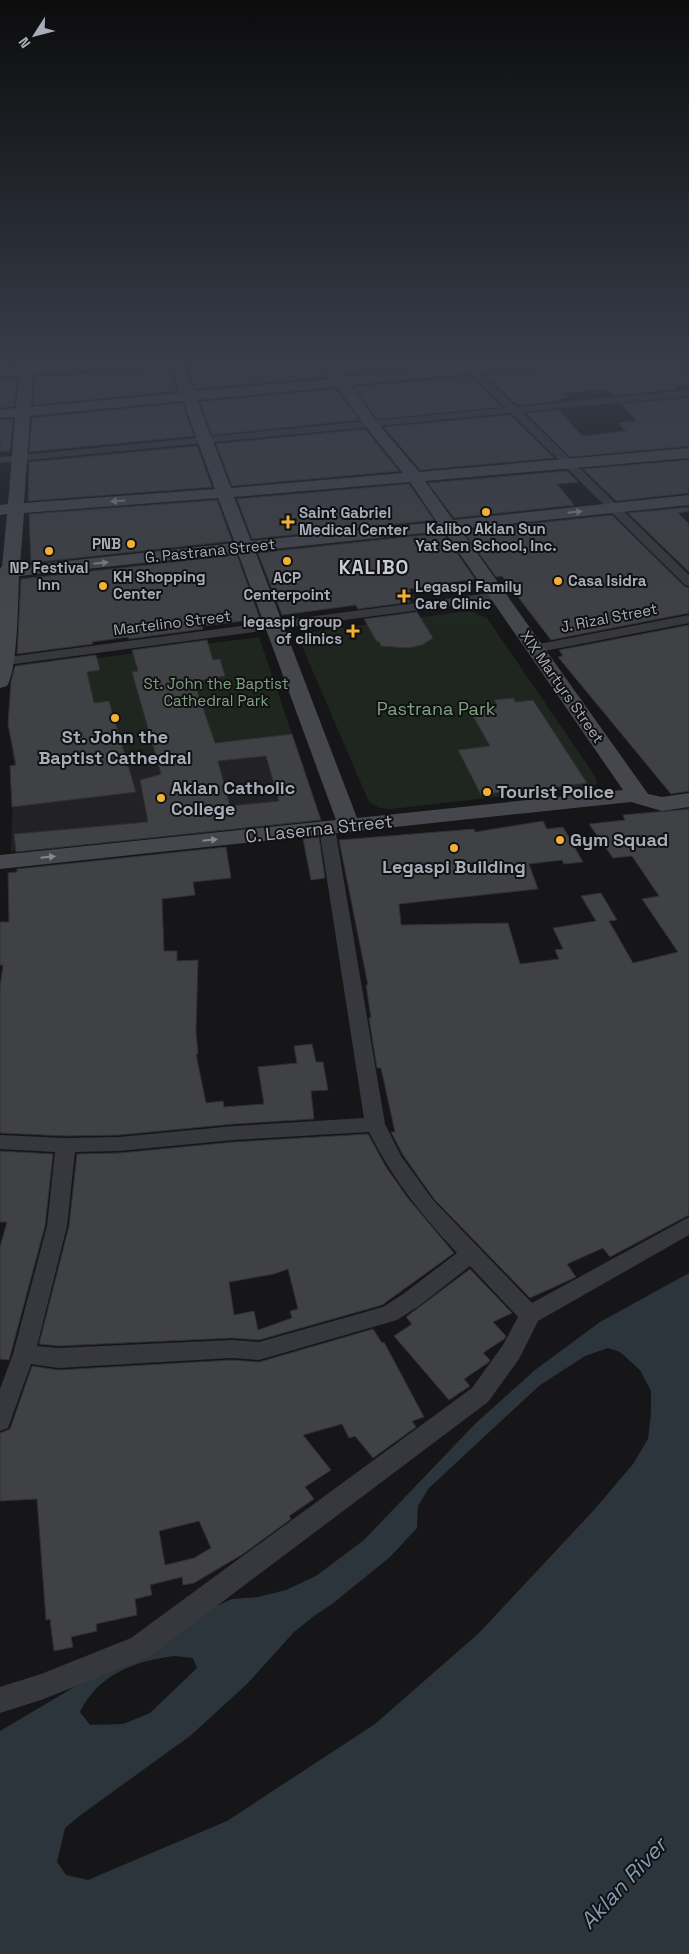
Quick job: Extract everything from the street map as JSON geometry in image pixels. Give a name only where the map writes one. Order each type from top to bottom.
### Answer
[{"type":"street","points":[[0,682],[8,509],[21,449]]},
{"type":"street","points":[[0,460],[111,449]]},
{"type":"street","points":[[208,449],[274,626],[338,827],[375,1124],[394,1160],[426,1206],[530,1315]]},
{"type":"street","name":"XIX Martyrs Street","points":[[392,449],[414,476],[638,797]]},
{"type":"street","points":[[554,449],[689,582]]},
{"type":"street","points":[[8,509],[225,494],[689,453]]},
{"type":"street","name":"G. Pastrana Street","points":[[5,573],[689,500]]},
{"type":"street","name":"Martelino Street","points":[[2,662],[498,596]]},
{"type":"street","name":"J. Rizal Street","points":[[534,648],[689,619]]},
{"type":"street","name":"C. Laserna Street","points":[[0,862],[638,797],[662,804],[689,800]]},
{"type":"street","points":[[0,1142],[66,1145],[119,1144],[234,1133],[375,1124]]},
{"type":"street","points":[[0,1421],[24,1354],[57,1226],[66,1145]]},
{"type":"street","points":[[0,1700],[41,1687],[140,1648],[480,1395],[511,1352],[530,1315],[689,1225]]},
{"type":"street","points":[[24,1354],[58,1358],[232,1349],[259,1351],[389,1314],[411,1300],[471,1254]]},
{"type":"shaded area","name":"Aklan Catholic College","points":[[289,734],[314,817],[11,851],[14,763]]},
{"type":"green space","name":"Pastrana Park","points":[[460,612],[473,612],[487,618],[595,776],[597,782],[591,789],[578,792],[564,789],[392,809],[380,808],[369,802],[299,639],[311,632]]},
{"type":"green space","name":"St. John the Baptist Cathedral Park","points":[[259,637],[292,734],[14,763],[9,729],[12,673],[20,668]]},
{"type":"water","name":"Aklan River","points":[[689,1273],[689,1954],[0,1954],[0,1731],[196,1615],[232,1599],[258,1597],[286,1590],[316,1576],[364,1540],[476,1423],[535,1370],[600,1322]],"holes":[[[608,1348],[620,1352],[640,1370],[651,1391],[648,1439],[633,1464],[594,1510],[479,1633],[375,1724],[227,1821],[88,1880],[66,1875],[57,1862],[65,1828],[190,1736],[247,1684],[294,1632],[390,1557],[417,1528],[418,1506],[429,1488],[540,1385],[585,1356]],[[175,1656],[193,1658],[197,1668],[150,1713],[123,1724],[90,1725],[80,1712],[88,1699],[107,1679],[132,1666]]]},
{"type":"building","points":[[0,449],[10,449],[10,451],[0,451]]},
{"type":"building","points":[[29,449],[58,449],[29,452]]},
{"type":"building","points":[[164,449],[198,449],[212,487],[28,501],[29,462]]},
{"type":"building","points":[[218,449],[381,449],[399,471],[232,486]]},
{"type":"building","points":[[403,449],[545,449],[554,458],[420,470]]},
{"type":"building","points":[[562,449],[655,449],[570,457]]},
{"type":"building","points":[[689,460],[689,493],[616,501],[583,469]]},
{"type":"building","points":[[567,471],[578,482],[557,484],[574,505],[454,518],[428,483]]},
{"type":"building","points":[[409,484],[434,520],[252,539],[237,499]]},
{"type":"building","points":[[217,500],[232,541],[31,563],[29,514]]},
{"type":"building","points":[[689,507],[689,511],[678,513],[689,524],[689,572],[628,513]]},
{"type":"building","points":[[612,515],[684,586],[689,588],[689,613],[551,640],[502,576],[496,577],[463,531]]},
{"type":"building","points":[[443,533],[475,579],[409,589],[414,598],[408,599],[410,602],[358,609],[356,605],[282,615],[258,553]]},
{"type":"building","points":[[237,555],[260,619],[202,626],[203,629],[129,639],[128,637],[92,642],[93,644],[17,654],[21,579]]},
{"type":"building","points":[[417,612],[433,638],[422,645],[409,648],[381,646],[364,619]]},
{"type":"building","points":[[689,625],[689,791],[671,794],[558,657],[563,656],[559,650]]},
{"type":"building","points":[[207,640],[213,660],[220,659],[225,676],[194,682],[215,743],[292,734],[321,820],[16,852],[14,834],[148,822],[140,780],[161,774],[132,672],[138,671],[132,650]],"holes":[[[266,756],[279,801],[230,806],[218,761]]]},
{"type":"building","points":[[96,655],[100,670],[87,672],[94,703],[109,701],[136,792],[12,807],[10,766],[16,765],[8,724],[11,681],[15,666]]},
{"type":"building","points":[[513,698],[516,702],[533,700],[587,783],[518,793],[516,790],[481,795],[458,750],[490,746],[469,709],[497,705],[494,700]]},
{"type":"building","points":[[689,809],[689,1215],[610,1257],[603,1248],[567,1264],[576,1277],[530,1298],[434,1199],[403,1155],[391,1132],[395,1132],[381,1068],[377,1068],[369,1018],[371,1018],[366,985],[368,985],[339,840],[474,829],[475,832],[543,821],[547,829],[563,827],[583,862],[564,864],[562,860],[529,864],[538,889],[399,904],[401,925],[508,923],[520,964],[559,959],[555,950],[563,949],[553,928],[596,921],[581,896],[601,893],[617,920],[609,921],[633,963],[678,952],[642,899],[659,896],[632,856],[613,858],[589,824],[625,820],[623,815]]},
{"type":"building","points":[[319,837],[325,878],[311,880],[303,839]]},
{"type":"building","points":[[226,847],[231,878],[193,882],[195,895],[162,899],[164,951],[177,951],[177,961],[198,960],[196,1032],[198,1054],[196,1054],[206,1103],[223,1101],[224,1107],[264,1104],[258,1067],[297,1063],[294,1046],[312,1044],[316,1062],[323,1062],[328,1090],[311,1091],[314,1119],[234,1124],[119,1135],[66,1136],[0,1133],[0,987],[3,965],[0,965],[0,922],[9,922],[8,873],[17,872],[17,869]]},
{"type":"building","points":[[368,1134],[386,1167],[407,1197],[454,1253],[382,1305],[259,1340],[232,1338],[58,1346],[39,1344],[69,1226],[77,1154],[119,1153],[234,1142]],"holes":[[[288,1269],[298,1309],[290,1311],[292,1318],[258,1330],[254,1311],[234,1315],[229,1282],[274,1274]]]},
{"type":"building","points":[[0,1151],[53,1154],[45,1226],[9,1360],[0,1359],[0,1247],[7,1222],[0,1222]]},
{"type":"building","points":[[470,1269],[512,1313],[493,1322],[506,1336],[483,1353],[490,1360],[489,1362],[464,1379],[470,1386],[449,1400],[394,1336],[412,1324],[406,1317]]},
{"type":"building","points":[[373,1329],[382,1343],[384,1342],[424,1417],[412,1421],[416,1427],[373,1458],[355,1436],[349,1438],[342,1424],[303,1435],[331,1470],[305,1487],[314,1499],[289,1516],[291,1519],[243,1554],[194,1583],[183,1585],[182,1577],[150,1585],[152,1595],[135,1599],[137,1615],[96,1624],[97,1631],[71,1637],[73,1647],[54,1651],[50,1619],[46,1620],[37,1499],[0,1501],[0,1433],[10,1429],[32,1366],[58,1370],[232,1360],[259,1362]],"holes":[[[199,1521],[211,1548],[194,1558],[165,1565],[159,1531]]]},
{"type":"place","name":"Kalibo Aklan Sun Yat Sen School, Inc.","points":[[486,512]]},
{"type":"place","name":"Saint Gabriel Medical Center","points":[[288,522]]},
{"type":"place","name":"PNB","points":[[131,544]]},
{"type":"place","name":"NP Festival Inn","points":[[49,551]]},
{"type":"place","name":"ACP Centerpoint","points":[[287,561]]},
{"type":"place","name":"Casa Isidra","points":[[558,581]]},
{"type":"place","name":"KH Shopping Center","points":[[103,586]]},
{"type":"place","name":"Legaspi Family Care Clinic","points":[[404,596]]},
{"type":"place","name":"legaspi group of clinics","points":[[353,631]]},
{"type":"place","name":"St. John the Baptist Cathedral","points":[[115,718]]},
{"type":"place","name":"Tourist Police","points":[[487,792]]},
{"type":"place","name":"Aklan Catholic College","points":[[161,798]]},
{"type":"place","name":"Gym Squad","points":[[560,840]]},
{"type":"place","name":"Legaspi Building","points":[[454,848]]},
{"type":"district","name":"KALIBO","points":[[374,567]]}]
